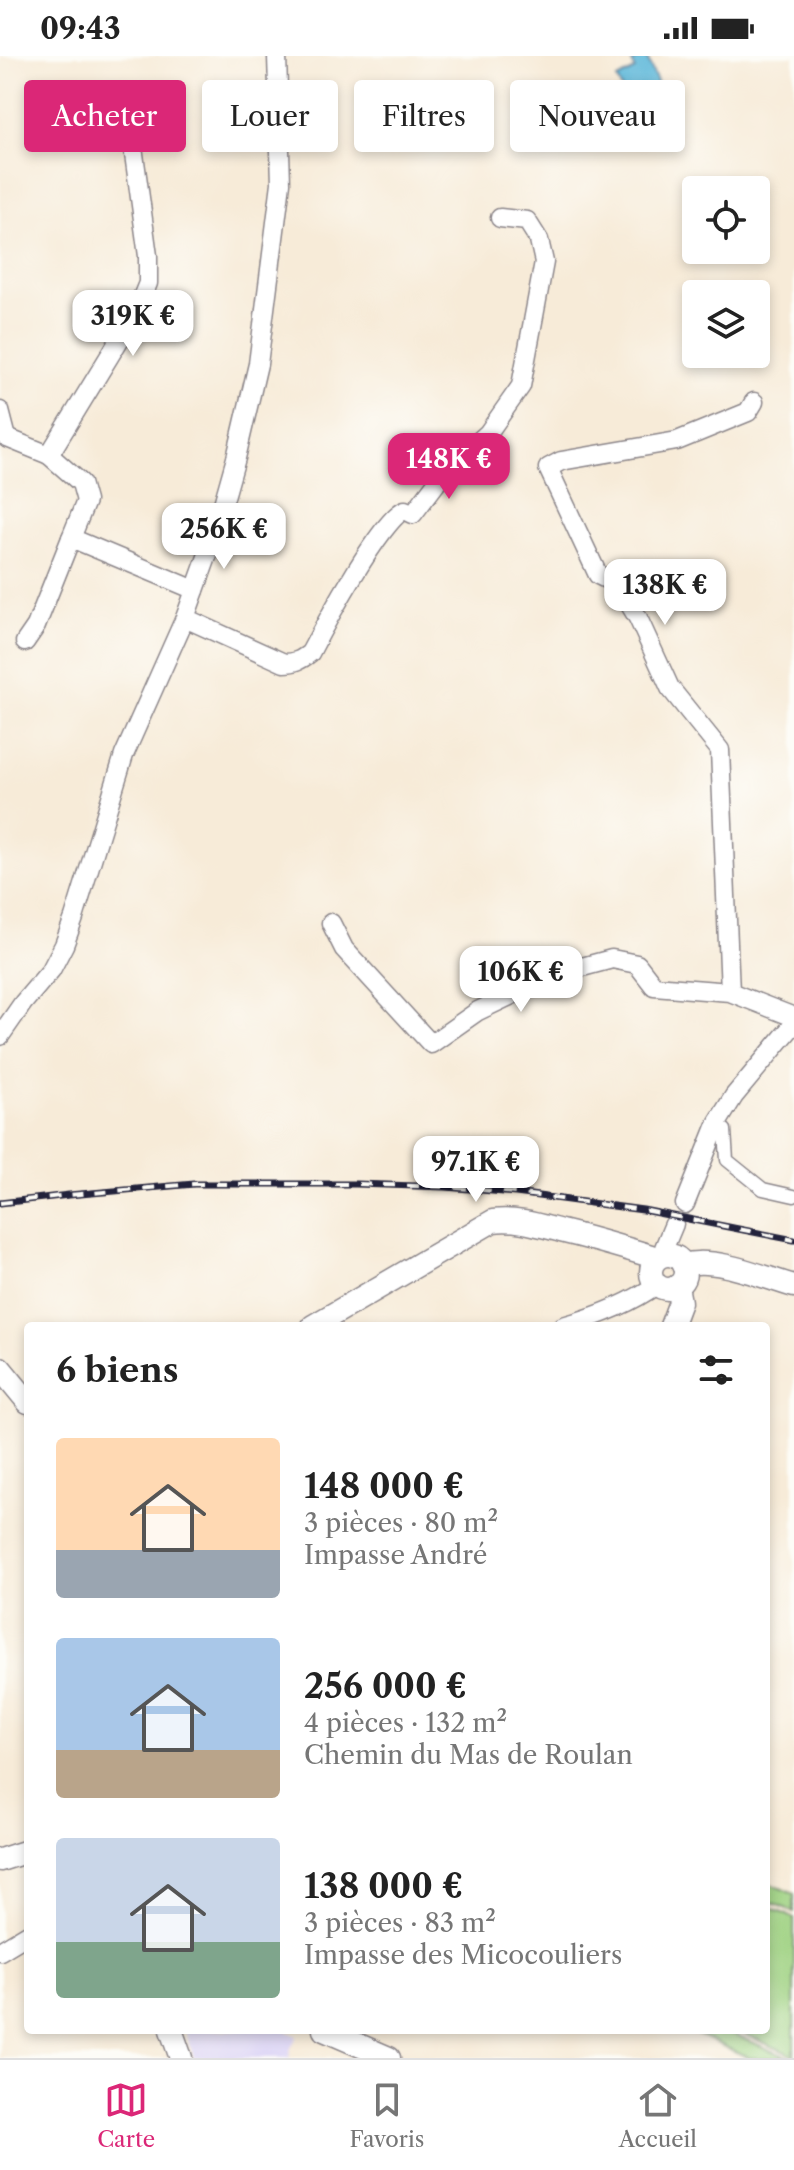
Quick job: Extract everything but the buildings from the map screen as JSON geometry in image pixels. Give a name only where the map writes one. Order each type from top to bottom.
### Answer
[{"type":"street","points":[[0,1036],[51,970],[64,945],[124,755],[185,618],[212,543],[258,364],[281,183],[277,56]]},
{"type":"street","points":[[49,455],[137,310],[148,283],[148,256],[134,154]]},
{"type":"street","points":[[185,618],[284,663],[302,660],[310,653],[350,579],[389,522],[398,512],[405,510],[413,514],[444,473],[488,433],[521,386],[544,262],[539,240],[527,221],[500,218]]},
{"type":"street","points":[[730,992],[720,750],[670,688],[638,618],[618,585],[598,575],[548,468],[561,461],[677,441],[748,412],[754,402]]},
{"type":"street","points":[[0,411],[7,438],[49,455],[81,483],[86,501],[36,626],[25,642]]},
{"type":"street","points":[[71,538],[195,590]]},
{"type":"street","points":[[331,923],[344,949],[431,1044],[478,1011],[556,974],[612,959],[637,964],[654,986],[730,992],[794,1017]]},
{"type":"street","points":[[685,1204],[718,1122],[734,1096],[794,1024]]},
{"type":"street","points":[[725,1130],[727,1160],[763,1189],[794,1196]]},
{"type":"street","points":[[320,1322],[493,1221],[508,1219],[525,1222],[599,1240],[651,1256],[668,1270]]},
{"type":"street","points":[[672,1322],[680,1302],[668,1270],[664,1248],[674,1224]]},
{"type":"street","points":[[576,1322],[648,1291],[668,1270],[695,1262],[730,1267],[794,1286]]},
{"type":"street","points":[[0,1368],[24,1397]]},
{"type":"street","points":[[0,1860],[24,1852]]},
{"type":"street","points":[[0,1951],[24,1936]]},
{"type":"street","points":[[172,2034],[181,2058]]},
{"type":"street","points":[[364,2037],[389,2058]]},
{"type":"shaded area","points":[[186,2034],[297,2036],[289,2058],[194,2058]]},
{"type":"green space","points":[[770,1884],[794,1894],[794,1912],[770,1902]]},
{"type":"green space","points":[[770,1908],[794,1918],[794,2056],[745,2034],[770,2034]]},
{"type":"green space","points":[[696,2034],[733,2034],[789,2058],[750,2058]]},
{"type":"water","points":[[646,56],[656,80],[617,80],[635,70],[632,62]]},
{"type":"railway","points":[[0,1203],[194,1184],[446,1187],[643,1210],[794,1240]]}]
